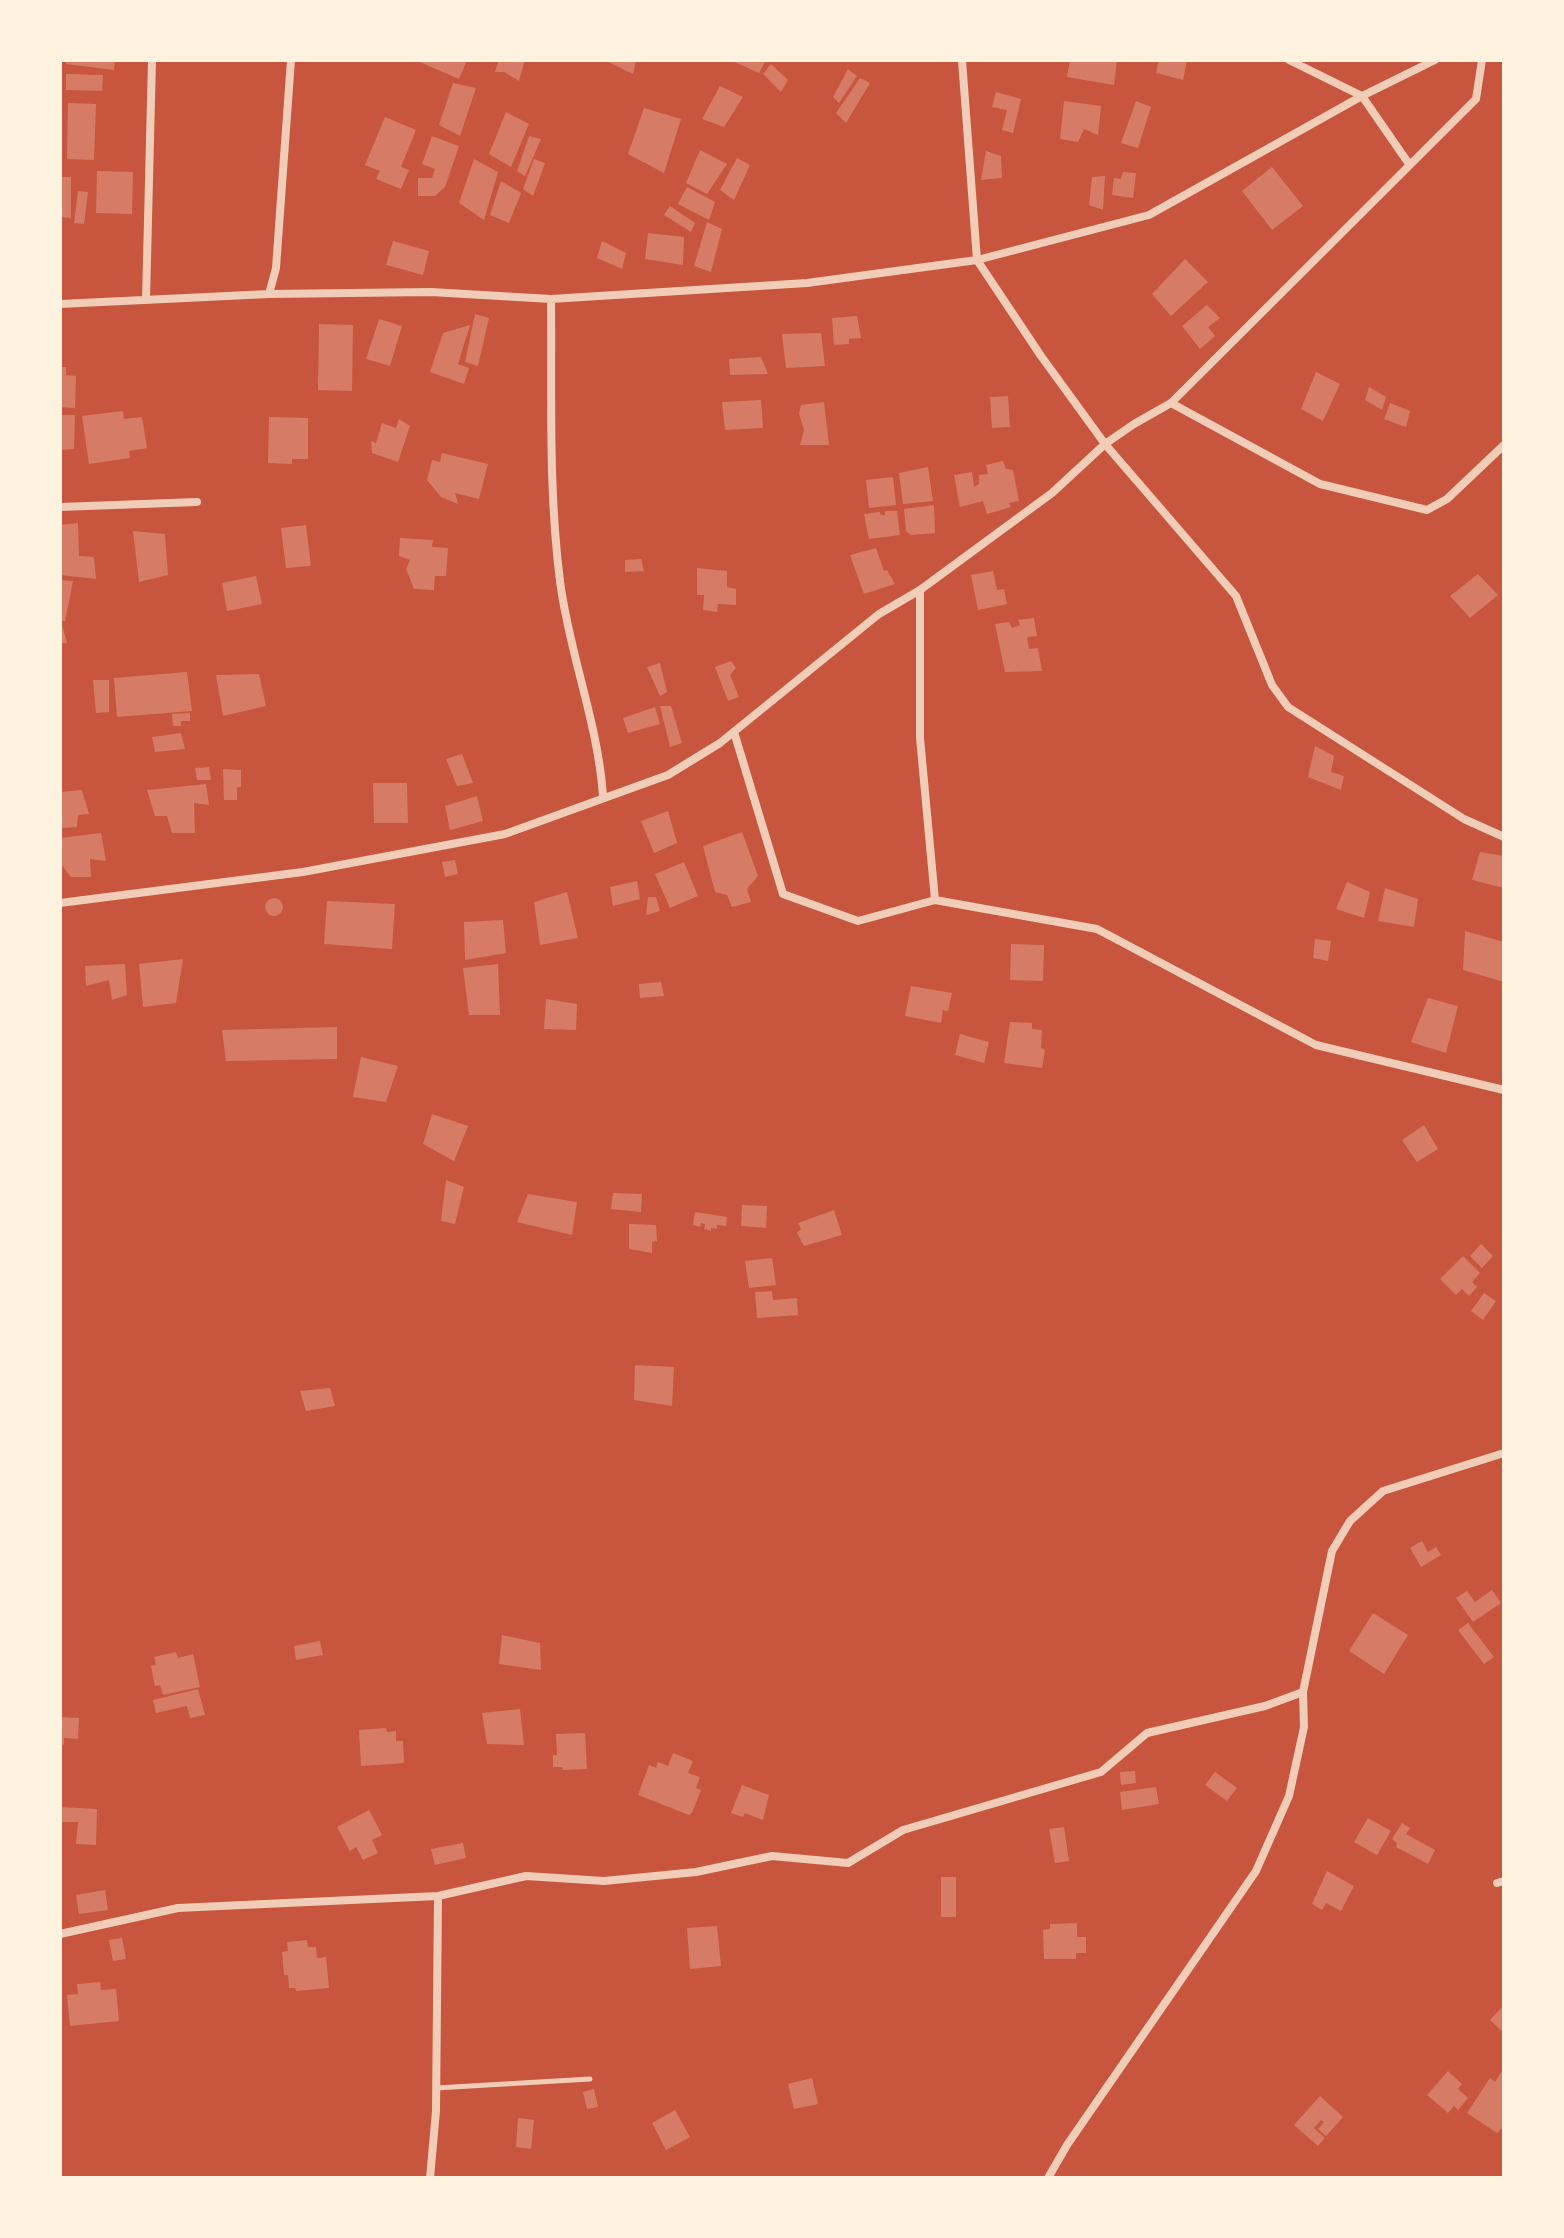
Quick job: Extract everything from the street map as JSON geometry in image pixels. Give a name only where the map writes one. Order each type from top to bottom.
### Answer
[{"type":"street","points":[[146,300],[152,60]]},
{"type":"street","points":[[269,294],[276,268],[291,60]]},
{"type":"street","points":[[962,60],[977,260],[1041,356],[1105,444],[1236,596],[1272,685],[1288,707],[1464,819],[1504,837]]},
{"type":"street","points":[[1289,60],[1362,96],[1409,164]]},
{"type":"street","points":[[60,304],[269,294],[431,292],[551,299],[807,283],[977,260],[1149,215],[1362,96],[1435,60]]},
{"type":"street","points":[[60,903],[303,872],[505,834],[668,775],[734,732],[879,614],[920,590],[1052,493],[1105,444],[1171,403],[1476,99],[1482,60]]},
{"type":"street","points":[[551,299],[554,507],[560,583],[601,763],[603,796]]},
{"type":"street","points":[[1171,403],[1320,484],[1427,510],[1447,499],[1504,445]]},
{"type":"street","points":[[60,507],[197,502]]},
{"type":"street","points":[[920,590],[920,738],[935,900]]},
{"type":"street","points":[[734,732],[783,894],[858,921],[935,900],[1097,929],[1316,1045],[1504,1090]]},
{"type":"street","points":[[1048,2178],[1067,2145],[1256,1871],[1289,1796],[1303,1740],[1303,1692],[1332,1551],[1350,1521],[1383,1491],[1504,1453]]},
{"type":"street","points":[[60,1934],[178,1908],[438,1896],[526,1876],[604,1881],[696,1872],[772,1856],[848,1863],[903,1830],[1101,1772],[1147,1733],[1265,1706],[1303,1692]]},
{"type":"street","points":[[430,2178],[436,2088],[438,1896]]},
{"type":"lane","points":[[436,2088],[590,2079]]},
{"type":"building","points":[[66,60],[115,60],[114,70],[66,64]]},
{"type":"building","points":[[415,60],[467,60],[459,79]]},
{"type":"building","points":[[499,60],[525,60],[519,81],[504,72],[495,72]]},
{"type":"building","points":[[604,60],[636,60],[633,74]]},
{"type":"building","points":[[730,60],[766,60],[759,73]]},
{"type":"building","points":[[1070,60],[1117,60],[1114,85],[1067,77]]},
{"type":"building","points":[[1159,60],[1187,60],[1183,80],[1156,73]]},
{"type":"building","points":[[771,64],[788,80],[781,92],[763,74]]},
{"type":"building","points":[[848,69],[857,76],[839,103],[833,97]]},
{"type":"building","points":[[66,74],[103,75],[102,91],[66,90]]},
{"type":"building","points":[[860,78],[870,83],[846,123],[836,113]]},
{"type":"building","points":[[453,83],[476,88],[460,136],[439,125]]},
{"type":"building","points":[[720,86],[743,97],[724,127],[702,119]]},
{"type":"building","points":[[996,92],[1021,99],[1013,133],[1002,130],[1007,110],[992,107]]},
{"type":"building","points":[[1064,101],[1101,106],[1098,135],[1084,129],[1078,142],[1060,139]]},
{"type":"building","points":[[1136,101],[1151,107],[1138,148],[1121,143]]},
{"type":"building","points":[[68,103],[96,104],[94,160],[67,159]]},
{"type":"building","points":[[644,108],[681,119],[664,173],[628,154]]},
{"type":"building","points":[[506,112],[529,124],[511,167],[489,154]]},
{"type":"building","points":[[385,117],[416,130],[401,167],[409,170],[401,189],[376,179],[380,171],[365,165]]},
{"type":"building","points":[[432,136],[459,146],[445,187],[435,196],[418,196],[418,178],[432,178],[435,169],[422,164]]},
{"type":"building","points":[[529,136],[541,139],[525,176],[517,171]]},
{"type":"building","points":[[700,150],[727,164],[707,194],[686,183]]},
{"type":"building","points":[[986,151],[1001,156],[1002,178],[981,180]]},
{"type":"building","points":[[737,158],[750,165],[734,200],[720,190]]},
{"type":"building","points":[[474,159],[498,172],[484,220],[459,203]]},
{"type":"building","points":[[534,159],[545,163],[533,196],[523,189]]},
{"type":"building","points":[[1272,167],[1303,206],[1272,230],[1242,191]]},
{"type":"building","points":[[97,171],[133,172],[132,214],[96,213]]},
{"type":"building","points":[[1123,172],[1136,173],[1133,198],[1112,195],[1114,178],[1121,179]]},
{"type":"building","points":[[1105,176],[1103,210],[1089,205],[1092,177]]},
{"type":"building","points":[[60,177],[71,177],[71,218],[60,217]]},
{"type":"building","points":[[501,181],[521,193],[509,223],[490,215]]},
{"type":"building","points":[[687,187],[715,202],[709,220],[678,204]]},
{"type":"building","points":[[78,191],[88,192],[84,224],[74,223]]},
{"type":"building","points":[[670,206],[695,223],[691,232],[664,215]]},
{"type":"building","points":[[707,222],[722,229],[711,272],[694,266]]},
{"type":"building","points":[[648,233],[684,237],[683,265],[645,259]]},
{"type":"building","points":[[393,241],[429,251],[423,275],[386,265]]},
{"type":"building","points":[[602,241],[626,253],[622,269],[597,258]]},
{"type":"building","points":[[1185,259],[1208,282],[1171,316],[1152,294]]},
{"type":"building","points":[[1207,305],[1220,318],[1208,327],[1215,336],[1200,349],[1182,326]]},
{"type":"building","points":[[475,314],[489,318],[478,366],[465,362]]},
{"type":"building","points":[[857,316],[861,338],[849,339],[849,344],[834,345],[832,318]]},
{"type":"building","points":[[379,319],[402,326],[390,366],[366,359]]},
{"type":"building","points":[[319,324],[353,325],[352,391],[318,390]]},
{"type":"building","points":[[470,325],[458,364],[469,368],[464,384],[430,372],[443,333]]},
{"type":"building","points":[[821,333],[825,366],[786,368],[782,334]]},
{"type":"building","points":[[761,357],[768,374],[730,375],[729,359]]},
{"type":"building","points":[[60,367],[66,367],[66,375],[76,376],[75,408],[60,407]]},
{"type":"building","points":[[1316,372],[1340,384],[1323,421],[1301,409]]},
{"type":"building","points":[[1369,387],[1386,397],[1382,410],[1365,400]]},
{"type":"building","points":[[1008,396],[1010,427],[992,428],[990,397]]},
{"type":"building","points":[[761,400],[763,428],[725,430],[722,402]]},
{"type":"building","points":[[824,402],[829,445],[800,445],[804,430],[799,414],[801,405]]},
{"type":"building","points":[[1390,403],[1410,411],[1406,427],[1384,419]]},
{"type":"building","points":[[123,411],[124,419],[142,417],[147,448],[129,451],[130,458],[89,464],[82,416]]},
{"type":"building","points":[[60,415],[75,415],[74,449],[60,450]]},
{"type":"building","points":[[269,417],[308,418],[308,459],[292,459],[292,464],[268,463]]},
{"type":"building","points":[[399,419],[410,426],[398,462],[372,453],[371,441],[376,443],[382,423],[396,428]]},
{"type":"building","points":[[442,453],[488,464],[479,499],[455,493],[458,504],[441,497],[427,480],[432,460],[440,462]]},
{"type":"building","points":[[1003,461],[1006,469],[1013,470],[1019,501],[1009,503],[1011,507],[987,514],[983,501],[960,507],[954,475],[972,472],[974,487],[979,484],[979,475],[988,474],[986,465]]},
{"type":"building","points":[[928,467],[933,501],[903,504],[899,473]]},
{"type":"building","points":[[893,477],[896,505],[869,508],[866,480]]},
{"type":"building","points":[[934,505],[935,533],[911,535],[906,531],[904,509]]},
{"type":"building","points":[[885,511],[897,511],[900,535],[869,539],[864,514],[880,512],[885,515]]},
{"type":"building","points":[[78,523],[79,556],[94,557],[96,579],[60,575],[60,525]]},
{"type":"building","points":[[306,525],[311,566],[286,568],[281,528]]},
{"type":"building","points":[[133,531],[165,534],[168,575],[139,582]]},
{"type":"building","points":[[400,538],[433,540],[432,547],[448,548],[446,576],[435,576],[434,590],[414,589],[406,569],[410,560],[399,556]]},
{"type":"building","points":[[876,548],[884,571],[887,570],[895,584],[864,594],[850,555]]},
{"type":"building","points":[[641,559],[644,571],[625,572],[625,560]]},
{"type":"building","points":[[697,568],[727,571],[727,587],[736,589],[736,605],[718,604],[717,612],[703,610],[704,595],[697,595]]},
{"type":"building","points":[[993,571],[997,590],[1004,589],[1007,604],[978,610],[971,575]]},
{"type":"building","points":[[1478,574],[1498,595],[1470,618],[1450,596]]},
{"type":"building","points":[[256,576],[262,604],[227,611],[222,583]]},
{"type":"building","points":[[60,580],[73,581],[65,621],[61,621],[67,643],[60,643]]},
{"type":"building","points":[[1034,618],[1037,636],[1027,637],[1029,649],[1038,648],[1042,671],[1005,672],[995,624],[1009,622],[1012,628],[1020,625],[1018,620]]},
{"type":"building","points":[[731,661],[736,668],[730,675],[739,697],[728,701],[715,667]]},
{"type":"building","points":[[660,663],[667,692],[660,696],[647,667]]},
{"type":"building","points":[[187,672],[192,711],[117,717],[114,678]]},
{"type":"building","points":[[259,674],[266,706],[223,716],[216,675]]},
{"type":"building","points":[[93,680],[109,680],[109,712],[96,713]]},
{"type":"building","points":[[660,706],[671,706],[682,743],[670,747]]},
{"type":"building","points":[[655,707],[660,724],[628,733],[623,718]]},
{"type":"building","points":[[190,713],[190,721],[181,721],[181,726],[173,726],[172,714]]},
{"type":"building","points":[[181,733],[185,749],[155,752],[152,737]]},
{"type":"building","points":[[1315,746],[1334,756],[1331,772],[1344,776],[1341,790],[1308,777]]},
{"type":"building","points":[[462,754],[473,783],[457,786],[446,759]]},
{"type":"building","points":[[209,767],[211,780],[197,780],[195,768]]},
{"type":"building","points":[[223,769],[241,770],[237,800],[224,800]]},
{"type":"building","points":[[373,783],[407,783],[408,823],[374,823]]},
{"type":"building","points":[[206,784],[209,805],[194,803],[195,833],[172,833],[167,816],[155,816],[147,790]]},
{"type":"building","points":[[82,790],[89,814],[78,815],[77,827],[60,828],[60,792]]},
{"type":"building","points":[[477,796],[483,821],[450,830],[445,806]]},
{"type":"building","points":[[668,811],[677,843],[654,853],[641,821]]},
{"type":"building","points":[[742,832],[758,876],[747,889],[751,902],[732,907],[727,895],[715,892],[703,846]]},
{"type":"building","points":[[101,833],[106,861],[90,859],[91,877],[71,877],[60,863],[60,838]]},
{"type":"building","points":[[1480,852],[1504,856],[1504,888],[1472,880]]},
{"type":"building","points":[[455,860],[458,874],[445,877],[442,862]]},
{"type":"building","points":[[684,862],[698,896],[670,908],[655,874]]},
{"type":"building","points":[[637,881],[640,899],[613,906],[610,887]]},
{"type":"building","points":[[1347,882],[1370,892],[1364,918],[1336,909]]},
{"type":"building","points":[[1385,888],[1418,899],[1414,927],[1378,921]]},
{"type":"building","points":[[567,892],[578,938],[540,945],[534,902]]},
{"type":"building","points":[[648,897],[656,897],[660,911],[646,915]]},
{"type":"building","points":[[274,898],[283,907],[274,916],[265,907]]},
{"type":"building","points":[[327,901],[395,904],[392,949],[324,944]]},
{"type":"building","points":[[503,920],[506,953],[465,960],[464,922]]},
{"type":"building","points":[[1465,931],[1504,942],[1504,982],[1463,970]]},
{"type":"building","points":[[1315,939],[1331,941],[1328,961],[1313,958]]},
{"type":"building","points":[[1011,944],[1044,945],[1043,981],[1010,980]]},
{"type":"building","points":[[183,959],[176,1003],[143,1007],[139,964]]},
{"type":"building","points":[[125,964],[127,995],[112,1000],[109,980],[86,986],[85,966]]},
{"type":"building","points":[[498,964],[500,1015],[469,1015],[463,968]]},
{"type":"building","points":[[661,982],[664,996],[640,998],[639,984]]},
{"type":"building","points":[[911,986],[952,993],[948,1011],[943,1010],[941,1023],[905,1016]]},
{"type":"building","points":[[1428,998],[1458,1006],[1446,1053],[1411,1042]]},
{"type":"building","points":[[546,999],[577,1004],[576,1030],[544,1029]]},
{"type":"building","points":[[1010,1022],[1032,1023],[1032,1029],[1042,1030],[1041,1048],[1045,1050],[1042,1068],[1004,1063]]},
{"type":"building","points":[[337,1027],[337,1059],[226,1061],[222,1030]]},
{"type":"building","points":[[960,1034],[989,1042],[984,1063],[955,1055]]},
{"type":"building","points":[[361,1057],[398,1066],[386,1102],[353,1097]]},
{"type":"building","points":[[432,1114],[468,1126],[454,1161],[423,1144]]},
{"type":"building","points":[[1424,1125],[1438,1149],[1417,1162],[1402,1140]]},
{"type":"building","points":[[446,1180],[464,1187],[455,1224],[441,1221]]},
{"type":"building","points":[[613,1193],[642,1194],[641,1212],[611,1209]]},
{"type":"building","points":[[528,1194],[577,1202],[572,1235],[517,1222]]},
{"type":"building","points":[[742,1205],[767,1206],[766,1228],[741,1226]]},
{"type":"building","points":[[834,1210],[842,1235],[804,1246],[797,1233],[801,1229],[798,1223]]},
{"type":"building","points":[[695,1212],[727,1217],[726,1226],[717,1225],[717,1229],[711,1228],[711,1231],[704,1229],[705,1224],[701,1223],[700,1227],[693,1225]]},
{"type":"building","points":[[629,1224],[656,1225],[657,1241],[652,1242],[652,1253],[629,1249]]},
{"type":"building","points":[[1481,1244],[1493,1256],[1482,1268],[1470,1256]]},
{"type":"building","points":[[1463,1256],[1480,1273],[1472,1282],[1477,1287],[1469,1296],[1462,1289],[1456,1295],[1440,1279]]},
{"type":"building","points":[[772,1258],[776,1285],[749,1288],[745,1261]]},
{"type":"building","points":[[772,1291],[773,1300],[797,1298],[798,1315],[757,1318],[755,1292]]},
{"type":"building","points":[[1484,1293],[1496,1301],[1483,1320],[1471,1311]]},
{"type":"building","points":[[635,1365],[674,1367],[672,1406],[634,1400]]},
{"type":"building","points":[[330,1388],[335,1406],[306,1411],[300,1391]]},
{"type":"building","points":[[1422,1541],[1428,1552],[1436,1547],[1441,1555],[1421,1567],[1410,1548]]},
{"type":"building","points":[[1492,1590],[1501,1603],[1473,1622],[1456,1598],[1467,1591],[1475,1602]]},
{"type":"building","points":[[1373,1613],[1408,1635],[1384,1674],[1349,1651]]},
{"type":"building","points":[[1468,1623],[1494,1657],[1484,1664],[1458,1630]]},
{"type":"building","points":[[502,1635],[540,1643],[541,1670],[499,1664]]},
{"type":"building","points":[[320,1641],[323,1655],[296,1660],[294,1646]]},
{"type":"building","points":[[176,1652],[178,1658],[193,1654],[200,1687],[163,1695],[160,1685],[155,1686],[151,1666],[156,1665],[154,1657]]},
{"type":"building","points":[[198,1689],[205,1715],[190,1718],[187,1706],[156,1713],[153,1700]]},
{"type":"building","points":[[520,1709],[524,1745],[487,1744],[482,1713]]},
{"type":"building","points":[[60,1717],[79,1718],[78,1739],[64,1738],[64,1745],[60,1744]]},
{"type":"building","points":[[386,1728],[387,1732],[396,1731],[396,1741],[403,1741],[404,1763],[361,1766],[359,1730]]},
{"type":"building","points":[[585,1733],[587,1769],[563,1770],[562,1767],[553,1767],[553,1755],[557,1755],[556,1734]]},
{"type":"building","points":[[673,1753],[693,1761],[688,1773],[700,1777],[696,1788],[701,1790],[689,1815],[638,1795],[649,1765],[656,1768],[658,1762],[668,1766]]},
{"type":"building","points":[[1135,1771],[1136,1783],[1121,1785],[1120,1772]]},
{"type":"building","points":[[1215,1772],[1237,1788],[1227,1801],[1205,1785]]},
{"type":"building","points":[[742,1785],[769,1795],[763,1820],[745,1813],[743,1817],[731,1813]]},
{"type":"building","points":[[1156,1787],[1159,1804],[1122,1810],[1120,1792]]},
{"type":"building","points":[[60,1807],[97,1809],[96,1845],[76,1844],[78,1822],[60,1822]]},
{"type":"building","points":[[369,1810],[382,1835],[372,1840],[378,1853],[363,1860],[356,1847],[350,1851],[337,1827]]},
{"type":"building","points":[[1368,1818],[1391,1831],[1377,1855],[1354,1842]]},
{"type":"building","points":[[1402,1823],[1410,1828],[1406,1834],[1435,1850],[1428,1864],[1396,1847],[1397,1843],[1392,1839]]},
{"type":"building","points":[[1064,1827],[1069,1861],[1055,1863],[1049,1829]]},
{"type":"building","points":[[463,1843],[466,1858],[435,1865],[431,1849]]},
{"type":"building","points":[[1327,1871],[1354,1886],[1341,1911],[1326,1903],[1322,1910],[1312,1904]]},
{"type":"building","points":[[941,1877],[956,1877],[956,1917],[941,1917]]},
{"type":"building","points":[[105,1890],[108,1910],[79,1914],[76,1895]]},
{"type":"building","points":[[1077,1923],[1077,1937],[1086,1937],[1086,1953],[1076,1953],[1076,1959],[1044,1959],[1043,1930],[1050,1929],[1050,1924]]},
{"type":"building","points":[[717,1926],[721,1966],[690,1969],[687,1928]]},
{"type":"building","points":[[122,1938],[126,1959],[113,1961],[109,1940]]},
{"type":"building","points":[[307,1940],[308,1947],[316,1947],[317,1958],[326,1957],[329,1988],[296,1991],[289,1988],[288,1975],[284,1975],[282,1952],[288,1951],[287,1942]]},
{"type":"building","points":[[100,1982],[101,1990],[116,1989],[119,2021],[70,2026],[67,1995],[78,1994],[77,1984]]},
{"type":"building","points":[[1504,2005],[1504,2033],[1490,2020]]},
{"type":"building","points":[[1448,2071],[1462,2084],[1458,2089],[1468,2098],[1458,2110],[1454,2106],[1448,2113],[1427,2095]]},
{"type":"building","points":[[1502,2071],[1504,2126],[1497,2133],[1467,2113],[1490,2078],[1495,2082]]},
{"type":"building","points":[[812,2078],[818,2104],[794,2109],[788,2084]]},
{"type":"building","points":[[594,2089],[598,2107],[587,2109],[583,2092]]},
{"type":"building","points":[[1320,2096],[1343,2117],[1326,2136],[1318,2129],[1324,2122],[1321,2120],[1314,2128],[1325,2138],[1318,2146],[1294,2125]]},
{"type":"building","points":[[675,2110],[690,2137],[666,2150],[652,2123]]},
{"type":"building","points":[[518,2118],[534,2120],[531,2149],[516,2147]]}]
